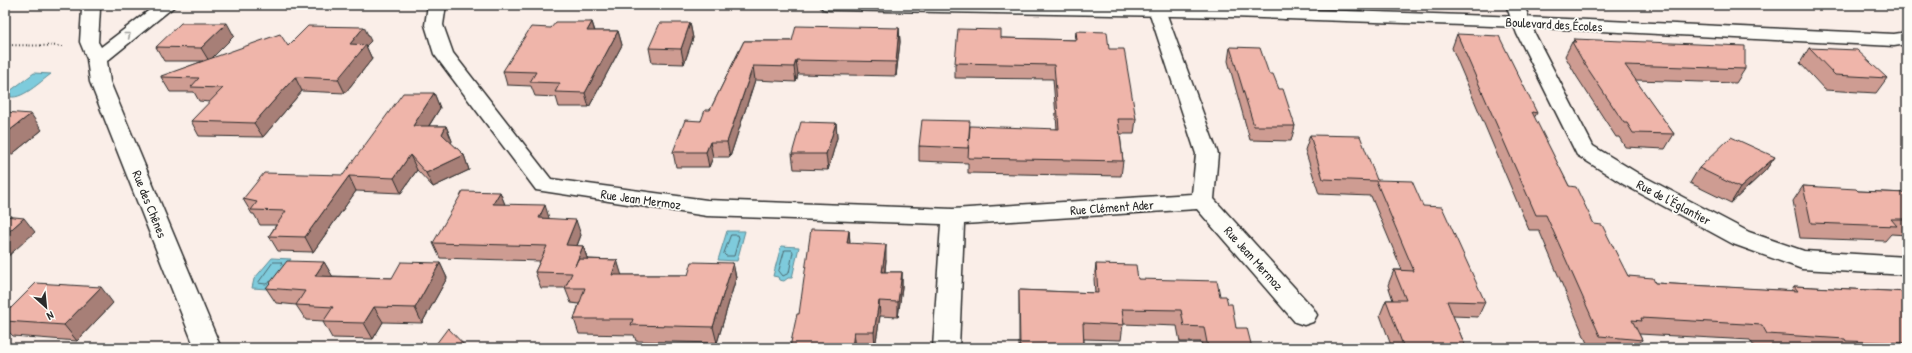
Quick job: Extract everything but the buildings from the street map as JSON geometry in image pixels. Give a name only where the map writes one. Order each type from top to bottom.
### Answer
[{"type":"street","name":"Rue des Chênes","points":[[94,5],[91,9],[89,42],[98,59],[100,82],[208,348]]},
{"type":"street","points":[[98,59],[167,5]]},
{"type":"street","name":"Rue Jean Mermoz","points":[[437,5],[434,25],[444,54],[544,184],[707,208],[953,217]]},
{"type":"street","name":"Boulevard des Écoles","points":[[829,5],[1158,11],[1284,9],[1519,13],[1903,40]]},
{"type":"street","points":[[1158,11],[1207,154],[1203,201]]},
{"type":"street","name":"Rue de l'Églantier","points":[[1519,13],[1526,34],[1586,150],[1631,179],[1741,238],[1802,260],[1907,266]]},
{"type":"street","name":"Rue Jean Mermoz","points":[[1203,201],[1304,315]]},
{"type":"street","name":"Rue Clément Ader","points":[[953,217],[1203,201]]},
{"type":"street","points":[[946,348],[953,217]]},
{"type":"path","points":[[5,45],[70,46]]},
{"type":"water","points":[[34,73],[51,74],[24,94],[13,97],[6,94]]},
{"type":"water","points":[[727,231],[745,231],[737,261],[718,260]]},
{"type":"water","points":[[781,246],[799,247],[792,278],[788,278],[784,281],[773,276]]},
{"type":"water","points":[[272,258],[291,259],[268,289],[252,288],[254,279]]}]
